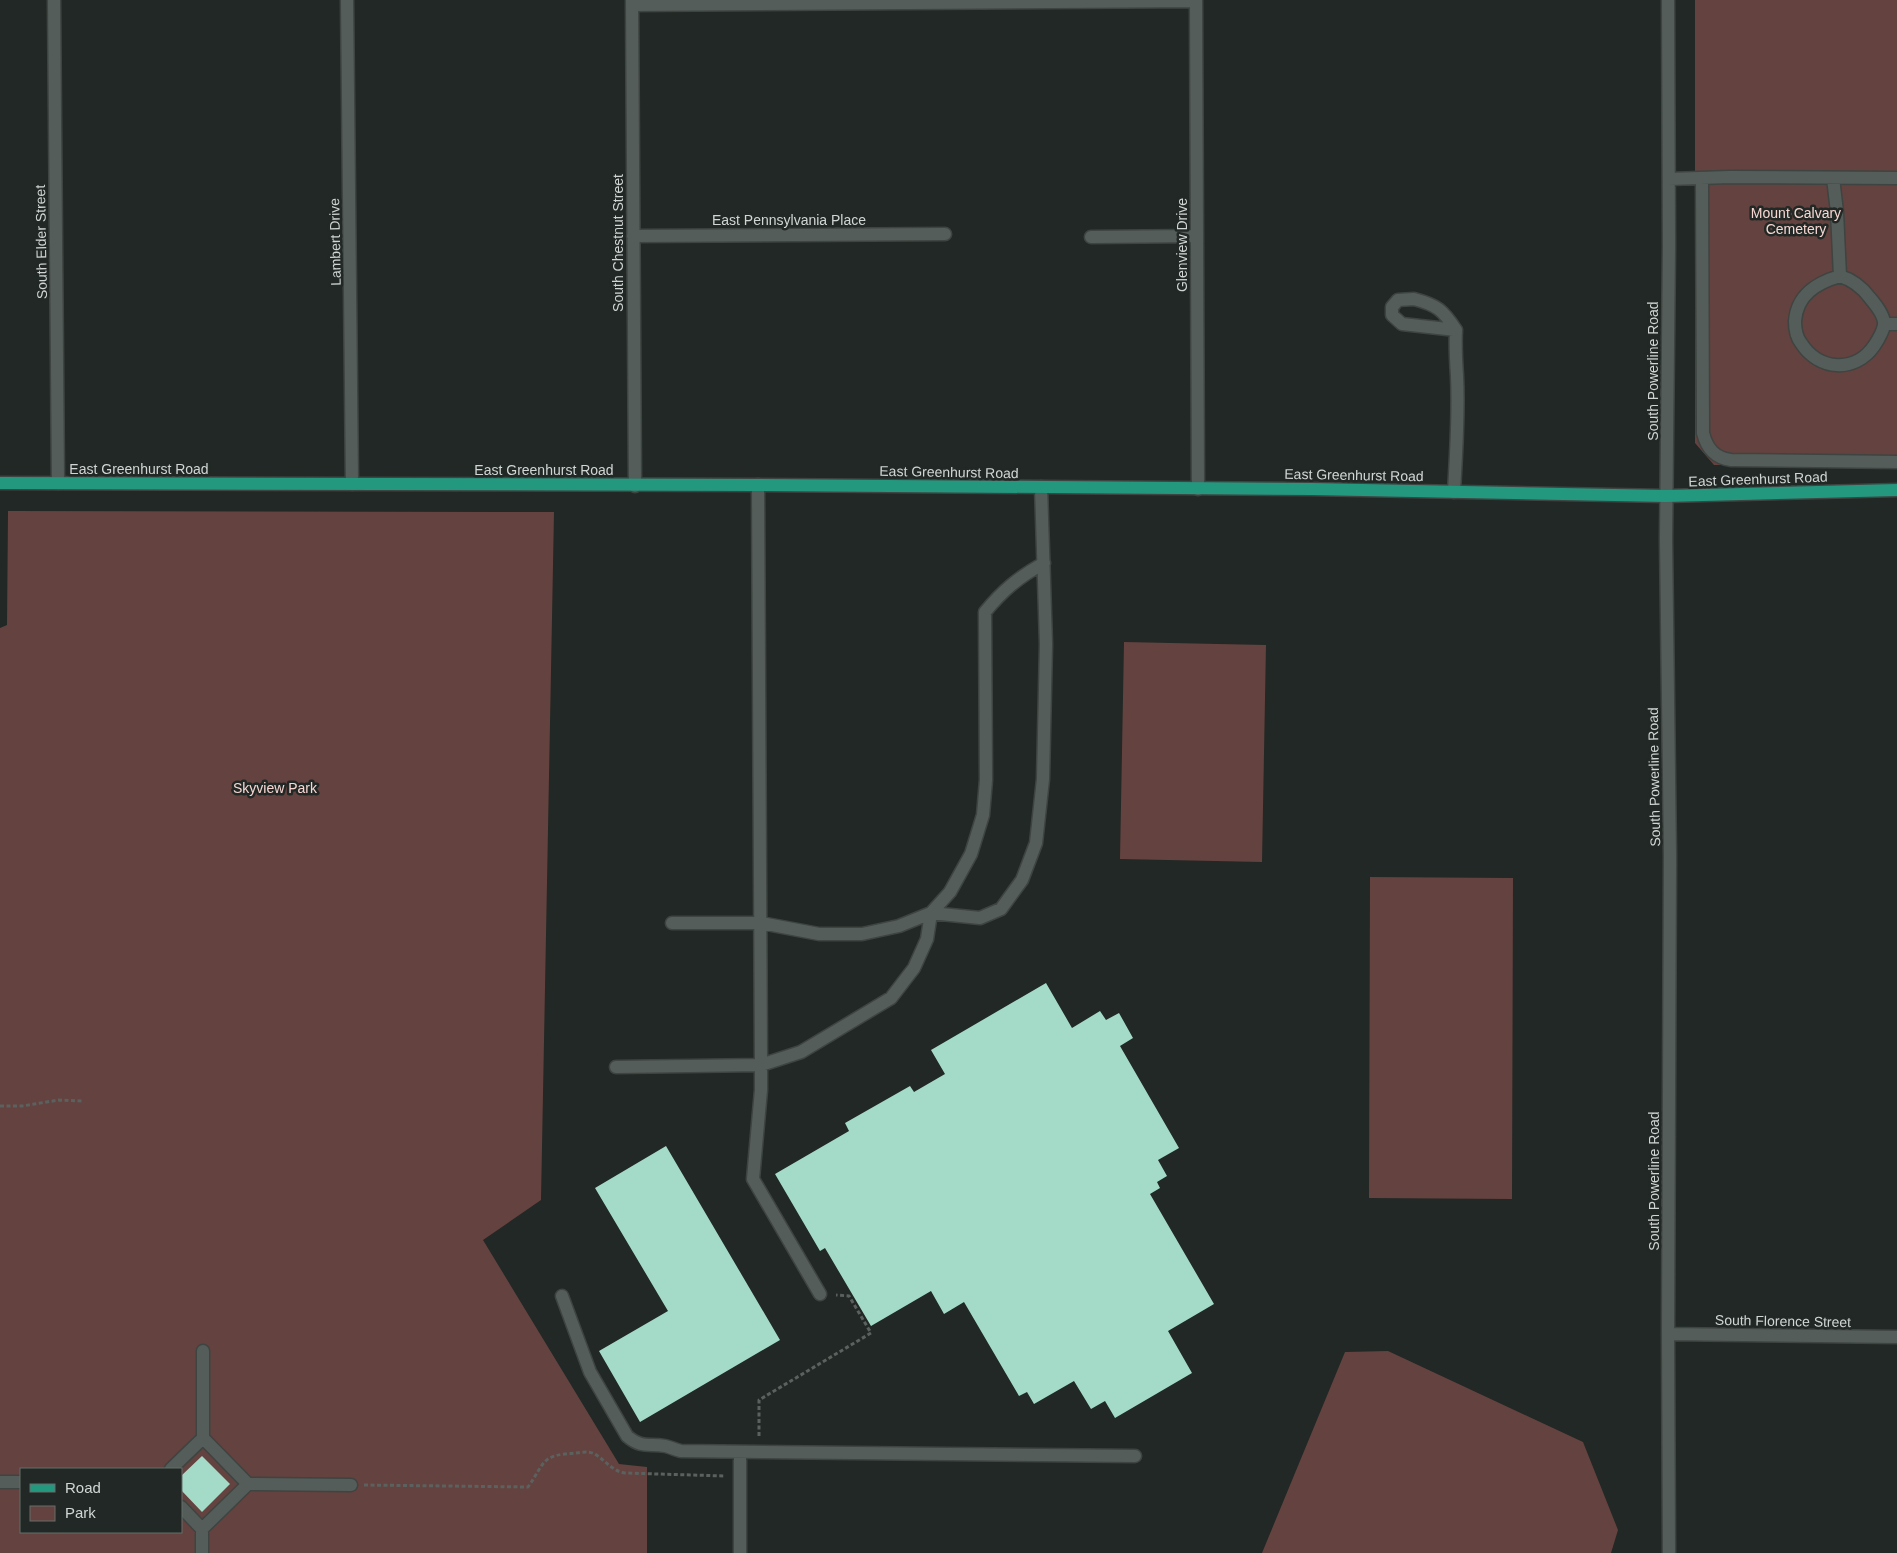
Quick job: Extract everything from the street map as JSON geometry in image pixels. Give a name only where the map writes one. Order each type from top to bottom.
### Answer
[{"type":"main road","name":"East Greenhurst Road","points":[[0,483],[1041,487],[1666,496],[1897,490]]},
{"type":"street","name":"South Elder Street","points":[[54,0],[58,483]]},
{"type":"street","name":"Lambert Drive","points":[[347,0],[352,484]]},
{"type":"street","points":[[632,2],[1196,0]]},
{"type":"street","name":"Glenview Drive","points":[[1196,0],[1198,489]]},
{"type":"street","name":"South Powerline Road","points":[[1668,0],[1669,178],[1666,496],[1670,856],[1669,1553]]},
{"type":"street","name":"South Chestnut Street","points":[[632,2],[635,486]]},
{"type":"street","points":[[1669,178],[1897,178]]},
{"type":"street","points":[[1702,178],[1703,433],[1706,444],[1721,459],[1731,460],[1897,462]]},
{"type":"street","points":[[1833,178],[1838,212],[1840,276]]},
{"type":"street","name":"East Pennsylvania Place","points":[[633,236],[945,234]]},
{"type":"street","points":[[1091,237],[1197,236]]},
{"type":"street","points":[[1840,276],[1852,280],[1865,291],[1891,324],[1870,352],[1858,361],[1845,365],[1831,365],[1818,360],[1806,352],[1798,340],[1795,326],[1796,312],[1802,298],[1812,288],[1824,280],[1840,276]]},
{"type":"street","points":[[1454,492],[1457,441],[1457,376],[1454,348],[1456,330]]},
{"type":"street","points":[[758,485],[761,1090],[752,1179],[820,1294]]},
{"type":"street","points":[[931,913],[980,918],[1001,909],[1022,880],[1036,843],[1044,779],[1046,644],[1041,487]]},
{"type":"street","points":[[672,923],[761,923],[819,934],[862,934],[899,926],[931,913],[950,892],[971,854],[983,815],[986,780],[985,612],[999,595],[1021,576],[1044,563]]},
{"type":"street","points":[[616,1067],[761,1065],[801,1052],[891,998],[914,968],[927,939],[931,913]]},
{"type":"street","points":[[562,1296],[590,1372],[627,1436],[642,1445],[665,1446],[680,1451],[1135,1456]]},
{"type":"street","name":"South Florence Street","points":[[1668,1334],[1897,1337]]},
{"type":"street","points":[[203,1351],[203,1438],[248,1484]]},
{"type":"street","points":[[172,1468],[203,1438]]},
{"type":"street","points":[[740,1452],[740,1553]]},
{"type":"street","points":[[0,1482],[20,1482]]},
{"type":"street","points":[[202,1529],[248,1484],[351,1485]]},
{"type":"street","points":[[182,1508],[202,1529],[202,1553]]},
{"type":"path","points":[[0,1106],[22,1106],[59,1100],[82,1101]]},
{"type":"path","points":[[759,1452],[759,1400],[871,1333],[849,1296],[820,1294]]},
{"type":"path","points":[[351,1485],[528,1487],[547,1459],[552,1456],[587,1452],[593,1453],[618,1472],[740,1476]]},
{"type":"green space","name":"Mount Calvary Cemetery","points":[[1695,0],[1897,0],[1897,466],[1714,465],[1695,443]]},
{"type":"green space","name":"Skyview Park","points":[[8,511],[554,512],[541,1200],[483,1240],[619,1464],[647,1467],[647,1553],[0,1553],[0,628],[7,625]]},
{"type":"green space","points":[[1124,642],[1266,645],[1262,862],[1120,859]]},
{"type":"green space","points":[[1370,877],[1513,878],[1512,1199],[1369,1198]]},
{"type":"green space","points":[[1388,1351],[1583,1442],[1618,1530],[1611,1553],[1262,1553],[1345,1352]]},
{"type":"building","points":[[1046,983],[1072,1028],[1100,1011],[1106,1020],[1119,1013],[1133,1038],[1120,1046],[1179,1148],[1158,1160],[1167,1176],[1157,1182],[1160,1188],[1150,1194],[1214,1304],[1168,1331],[1192,1373],[1115,1418],[1105,1401],[1091,1409],[1074,1381],[1034,1404],[1027,1392],[1019,1396],[964,1302],[944,1314],[931,1291],[871,1326],[825,1248],[820,1251],[775,1174],[849,1131],[845,1123],[910,1086],[914,1092],[945,1074],[931,1050]]},
{"type":"building","points":[[666,1146],[780,1340],[640,1422],[599,1351],[668,1311],[595,1188]]},
{"type":"building","points":[[202,1456],[230,1484],[202,1512],[182,1491],[182,1475]]}]
